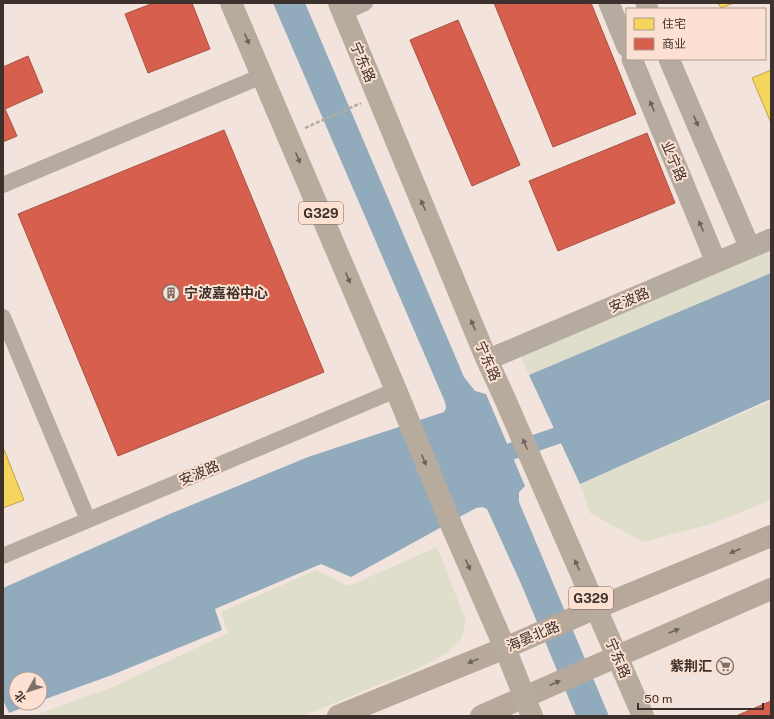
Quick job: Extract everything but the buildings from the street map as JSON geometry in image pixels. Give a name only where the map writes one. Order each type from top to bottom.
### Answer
[{"type":"main road","name":"G329","points":[[232,3],[396,390],[453,530],[505,648],[528,706]]},
{"type":"main road","name":"宁东路","points":[[341,8],[487,360],[506,399],[642,716]]},
{"type":"main road","name":"海晏北路","points":[[338,716],[505,648],[596,608],[771,536]]},
{"type":"main road","points":[[481,716],[528,706],[617,656],[771,589]]},
{"type":"street","points":[[341,8],[366,3]]},
{"type":"street","points":[[609,3],[626,45]]},
{"type":"street","name":"业宁路","points":[[632,60],[716,262]]},
{"type":"street","points":[[669,60],[750,248]]},
{"type":"street","points":[[3,185],[262,76]]},
{"type":"street","name":"安波路","points":[[487,360],[771,239]]},
{"type":"street","points":[[3,317],[88,520]]},
{"type":"street","name":"安波路","points":[[3,556],[396,390]]},
{"type":"path","points":[[288,136],[377,95]]},
{"type":"green space","points":[[771,250],[771,273],[529,375],[521,356]]},
{"type":"green space","points":[[771,401],[771,500],[711,524],[643,542],[590,513],[580,484]]},
{"type":"green space","points":[[437,547],[466,621],[461,640],[445,654],[415,670],[303,716],[33,716],[115,686],[228,633],[221,612],[316,570],[349,586]]},
{"type":"water","points":[[273,3],[305,3],[464,377],[475,391],[486,394],[525,486],[519,492],[519,502],[609,716],[576,716],[522,586],[487,509],[482,507],[476,508],[351,577],[321,564],[215,609],[222,630],[112,675],[48,698],[48,671],[8,671],[8,711],[3,700],[3,588],[172,513],[308,457],[444,412],[446,408],[445,402]]},
{"type":"water","points":[[771,273],[771,399],[580,484],[529,375]]},
{"type":"waterway","points":[[489,459],[579,428]]},
{"type":"place","name":"宁波嘉裕中心","points":[[171,293]]},
{"type":"place","name":"紫荆汇","points":[[725,666]]}]
